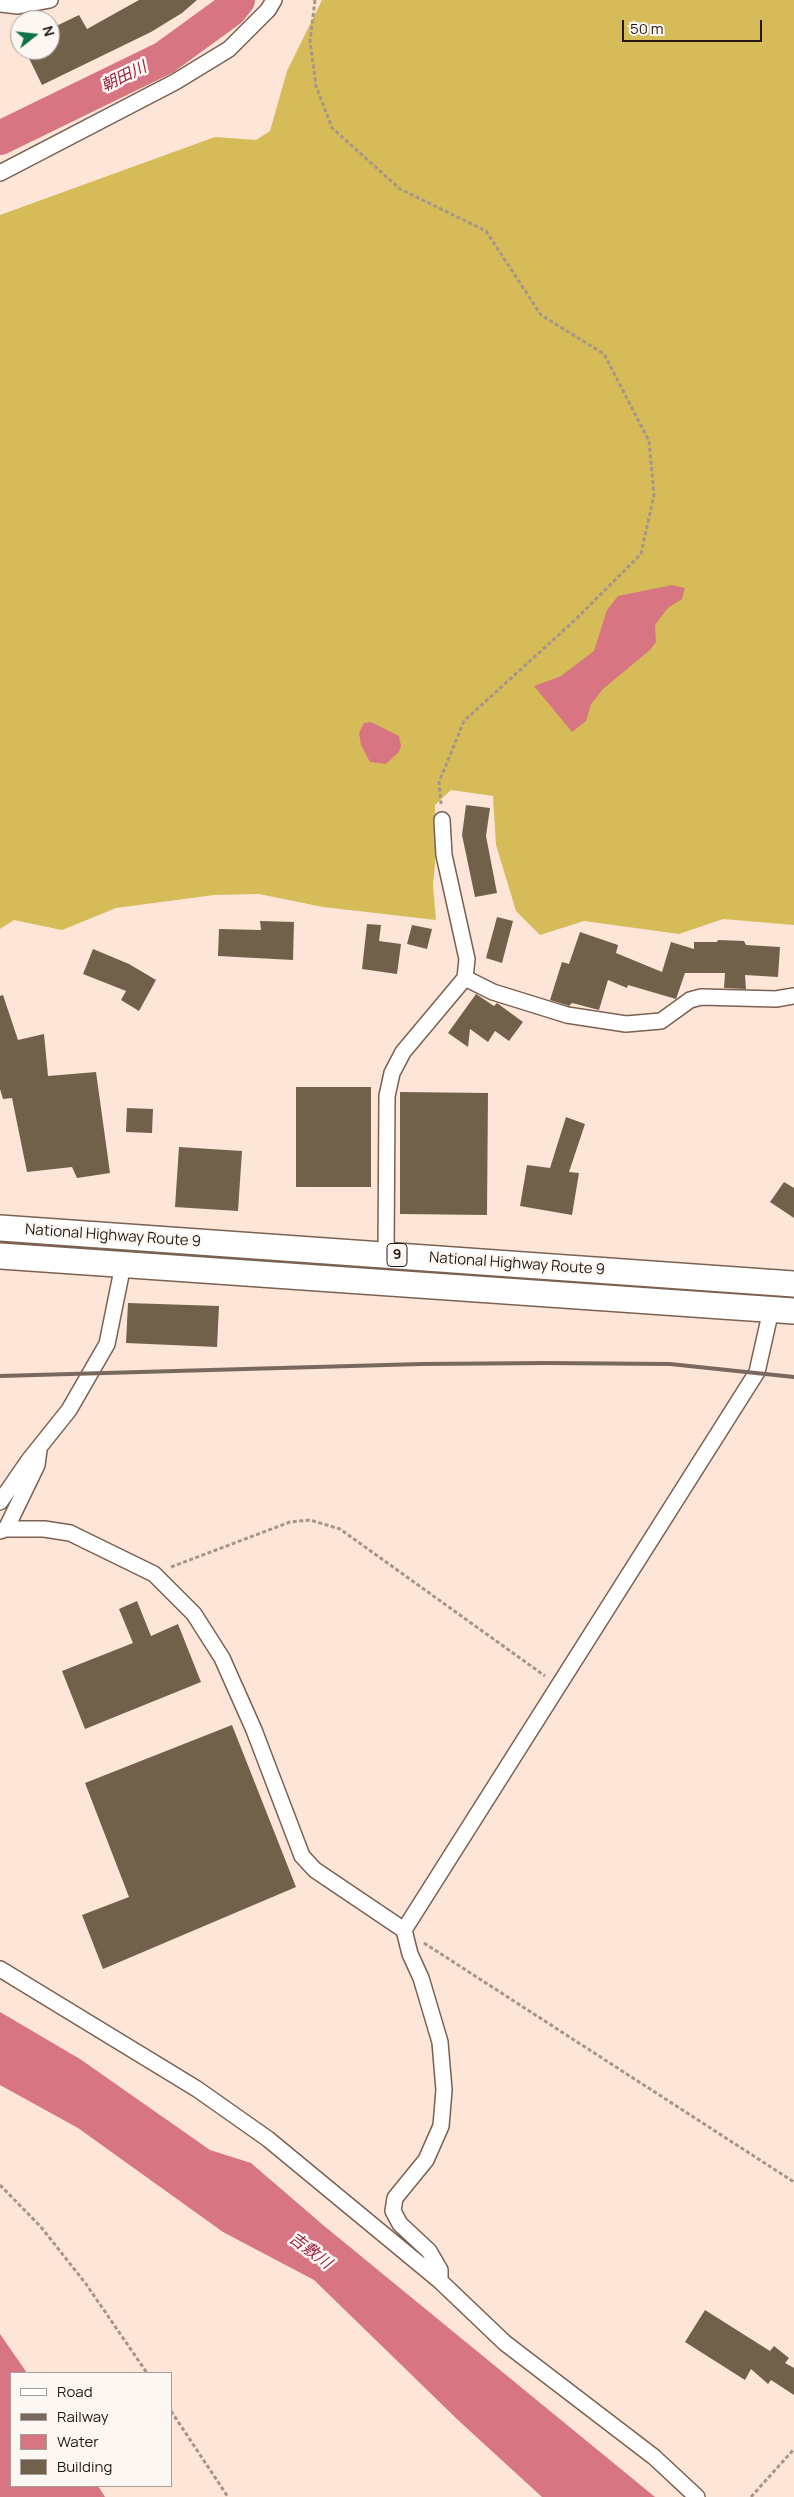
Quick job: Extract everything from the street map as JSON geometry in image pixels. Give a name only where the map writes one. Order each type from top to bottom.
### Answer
[{"type":"highway","name":"National Highway Route 9","points":[[0,1228],[794,1284]]},
{"type":"highway","name":"National Highway Route 9","points":[[0,1256],[782,1311]]},
{"type":"street","points":[[0,4],[18,6],[50,0]]},
{"type":"street","points":[[0,173],[175,82],[229,48],[268,10],[274,0]]},
{"type":"street","points":[[386,1255],[387,1096],[392,1073],[403,1052],[465,978],[467,959],[444,855],[442,820]]},
{"type":"street","points":[[465,978],[493,992],[567,1015],[626,1024],[661,1021],[678,1011],[690,1000],[701,997],[776,999],[794,996]]},
{"type":"street","points":[[0,1502],[69,1410],[107,1344],[124,1265]]},
{"type":"street","points":[[404,1930],[757,1372],[782,1311]]},
{"type":"street","points":[[39,1449],[38,1465],[3,1530],[44,1529],[70,1533],[154,1574],[194,1614],[222,1658],[254,1730],[302,1856],[315,1870],[404,1930],[410,1954],[421,1978],[440,2042],[444,2090],[441,2126],[426,2160],[395,2198],[393,2211],[400,2224],[429,2251],[440,2270],[440,2281]]},
{"type":"street","points":[[0,1968],[197,2089],[268,2139],[440,2281],[505,2343],[654,2457],[697,2497]]},
{"type":"path","points":[[315,0],[310,41],[316,86],[332,128],[400,189],[486,231],[541,316],[604,354],[649,441],[654,495],[640,554],[576,619],[464,721],[439,782],[442,820]]},
{"type":"path","points":[[154,1574],[290,1522],[310,1520],[340,1529],[558,1685]]},
{"type":"path","points":[[404,1930],[794,2182]]},
{"type":"path","points":[[0,2185],[41,2226],[86,2284],[146,2372]]},
{"type":"path","points":[[172,2413],[228,2497]]},
{"type":"path","points":[[751,2497],[794,2449]]},
{"type":"shaded area","points":[[322,0],[794,0],[794,925],[723,919],[679,934],[584,921],[540,935],[516,911],[496,845],[493,796],[451,790],[435,805],[436,854],[433,885],[436,920],[323,907],[259,894],[214,895],[116,908],[62,930],[14,920],[0,929],[0,215],[215,137],[256,140],[270,131],[287,71]]},
{"type":"water","points":[[672,585],[685,588],[682,599],[668,608],[655,625],[656,642],[650,650],[603,689],[591,704],[586,721],[572,732],[534,686],[561,676],[594,651],[607,610],[618,596]]},
{"type":"water","points":[[371,722],[399,736],[401,746],[399,752],[386,764],[370,762],[361,745],[359,733],[364,723]]},
{"type":"water","name":"吉敷川","points":[[0,2012],[80,2059],[210,2150],[251,2163],[323,2225],[655,2497],[542,2497],[459,2421],[314,2280],[223,2232],[78,2128],[0,2085]]},
{"type":"water","points":[[0,2334],[26,2372],[10,2372],[10,2487],[99,2487],[105,2497],[0,2497]]},
{"type":"building","points":[[139,0],[197,0],[182,13],[151,32],[42,85],[30,60],[60,60],[60,24],[79,15],[87,29]]},
{"type":"building","points":[[466,805],[490,808],[486,836],[497,893],[475,897],[462,835]]},
{"type":"building","points":[[497,917],[513,921],[502,963],[486,958]]},
{"type":"building","points":[[260,921],[294,922],[293,960],[218,956],[219,929],[261,930]]},
{"type":"building","points":[[367,924],[381,925],[379,941],[401,944],[397,974],[362,969]]},
{"type":"building","points":[[412,925],[432,929],[427,949],[407,944]]},
{"type":"building","points":[[580,932],[618,945],[616,953],[662,972],[671,942],[694,949],[694,942],[717,942],[718,940],[744,941],[746,945],[780,947],[778,977],[745,975],[746,989],[724,988],[725,973],[685,973],[676,999],[628,985],[627,988],[608,980],[599,1010],[572,1003],[569,1006],[550,1000],[562,962],[569,964]]},
{"type":"building","points":[[93,949],[129,964],[156,980],[139,1011],[121,1000],[126,991],[83,974]]},
{"type":"building","points":[[476,994],[494,1006],[497,1003],[523,1022],[509,1041],[495,1031],[488,1042],[470,1029],[468,1047],[448,1033]]},
{"type":"building","points":[[3,995],[18,1040],[44,1034],[48,1076],[96,1072],[110,1173],[77,1178],[72,1167],[27,1172],[12,1098],[3,1099],[0,1089],[0,996]]},
{"type":"building","points":[[296,1087],[371,1087],[371,1187],[296,1187]]},
{"type":"building","points":[[400,1092],[488,1093],[487,1215],[400,1214]]},
{"type":"building","points":[[127,1108],[153,1109],[152,1133],[126,1132]]},
{"type":"building","points":[[566,1117],[585,1124],[569,1172],[579,1173],[572,1215],[520,1206],[527,1165],[550,1168]]},
{"type":"building","points":[[179,1147],[242,1151],[238,1211],[175,1207]]},
{"type":"building","points":[[784,1182],[794,1188],[794,1218],[770,1202]]},
{"type":"building","points":[[128,1303],[219,1306],[217,1347],[126,1343]]},
{"type":"building","points":[[137,1601],[151,1636],[178,1624],[201,1682],[85,1729],[62,1671],[133,1643],[119,1609]]},
{"type":"building","points":[[232,1725],[296,1887],[103,1969],[82,1915],[129,1897],[85,1783]]},
{"type":"building","points":[[705,2310],[770,2351],[774,2346],[789,2358],[785,2363],[794,2368],[794,2395],[771,2380],[768,2384],[751,2369],[745,2380],[685,2342]]},
{"type":"waterway","name":"朝田川","points":[[0,138],[164,58],[230,10],[238,0]]},
{"type":"railway","points":[[0,1376],[421,1364],[546,1363],[670,1364],[794,1377]]}]
